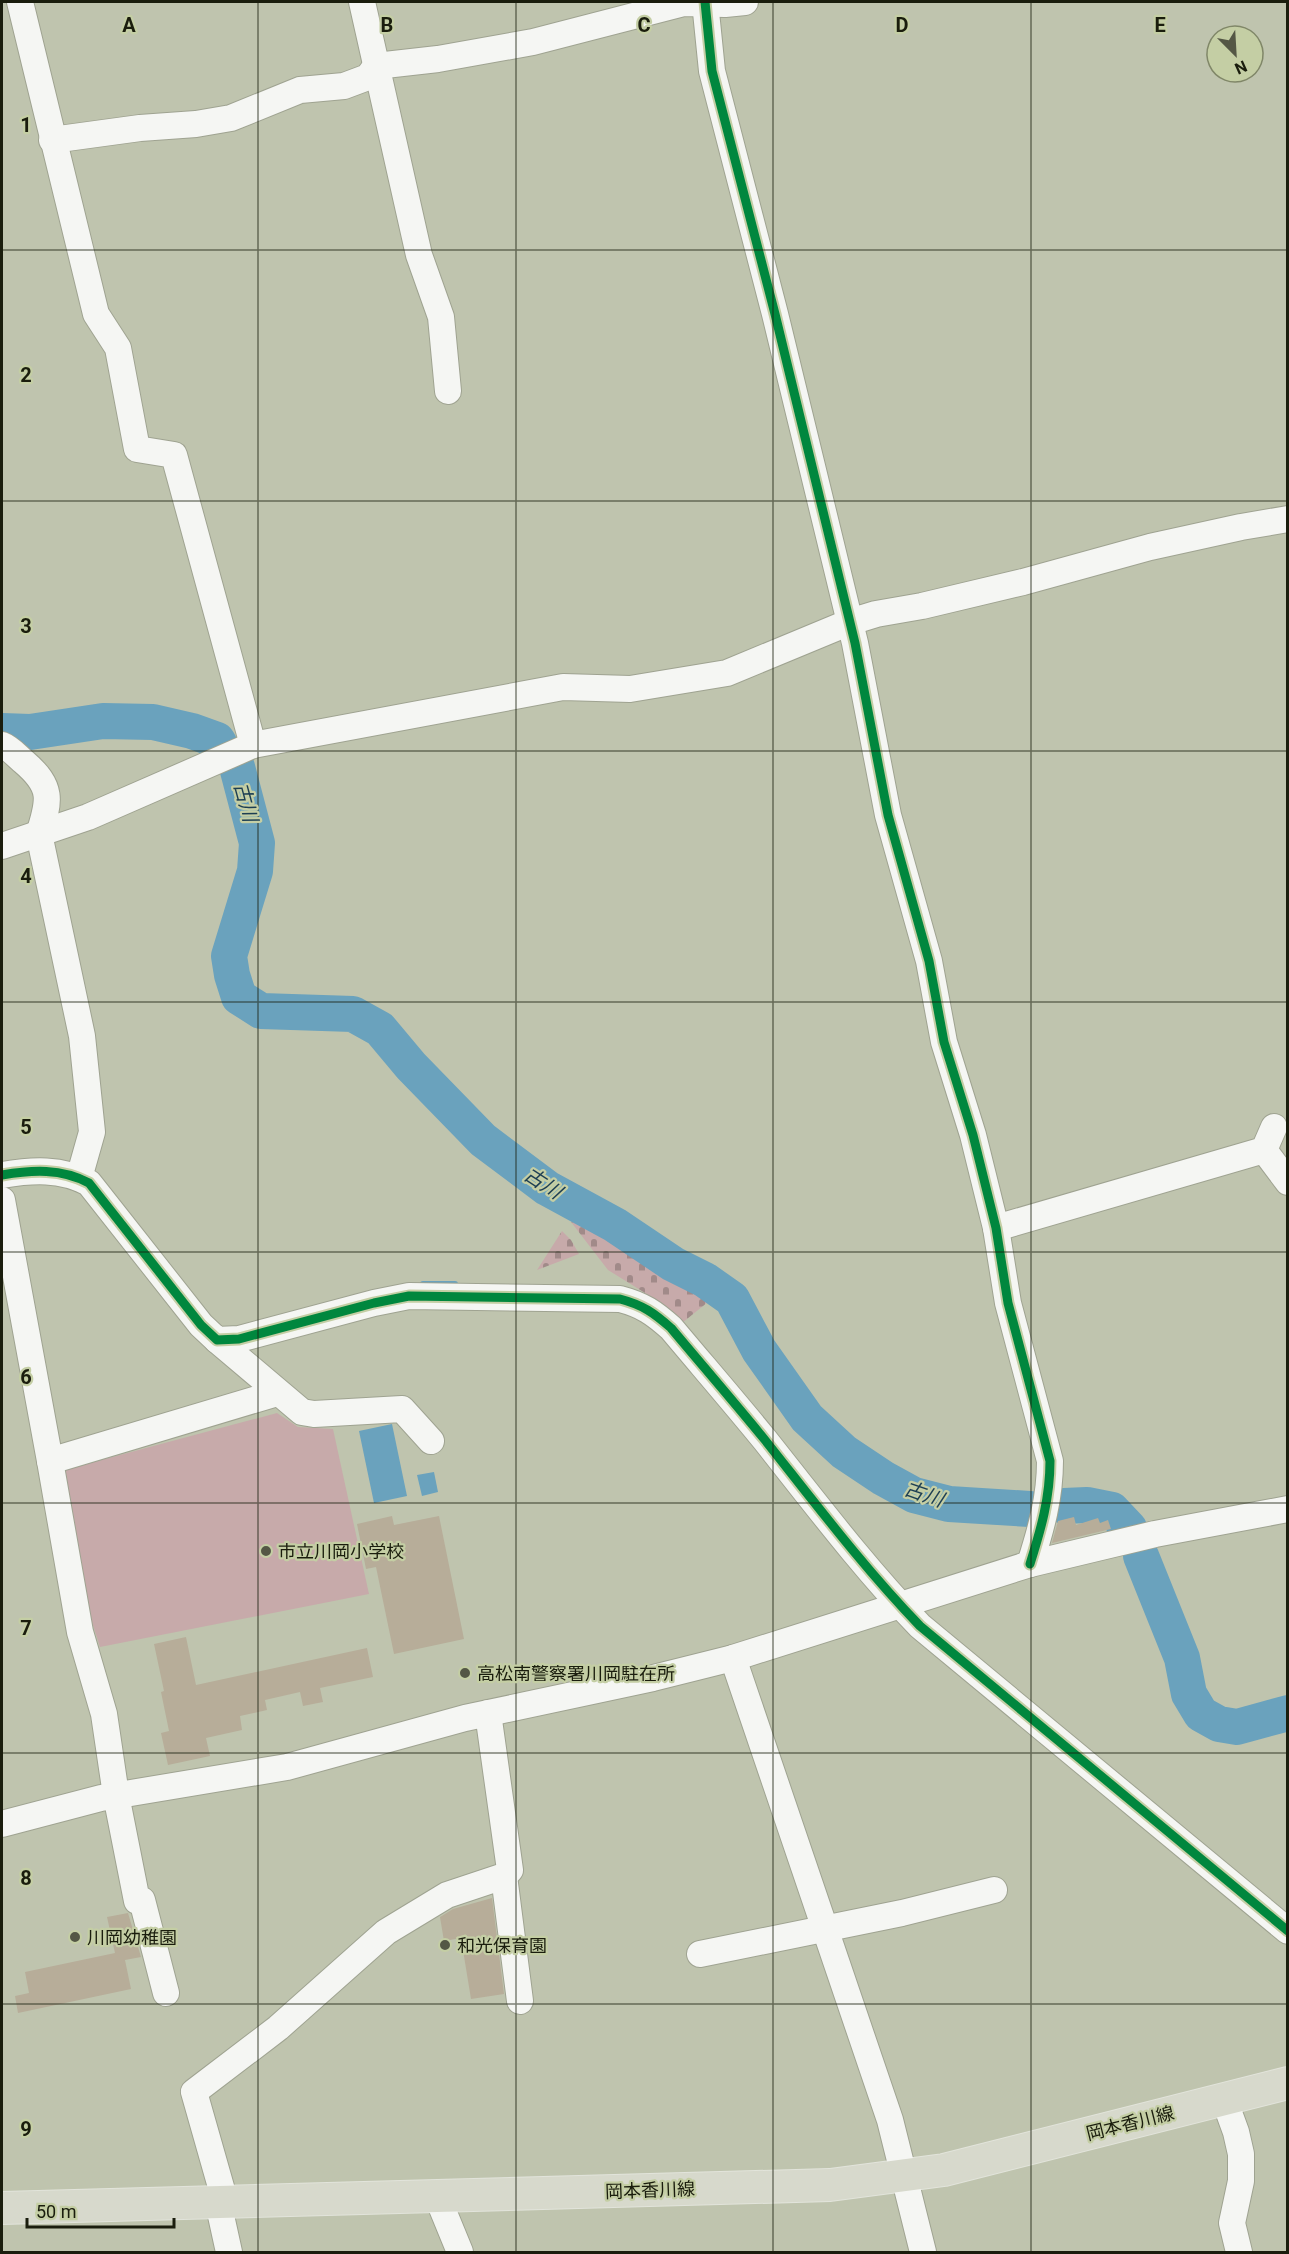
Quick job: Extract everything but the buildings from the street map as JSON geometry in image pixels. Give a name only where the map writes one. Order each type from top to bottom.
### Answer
[{"type":"main road","name":"岡本香川線","points":[[2,2208],[830,2185],[944,2170],[1287,2083]]},
{"type":"street","points":[[20,2],[96,314],[118,348],[137,449],[174,455],[253,745]]},
{"type":"street","points":[[362,2],[419,255],[441,317],[448,391]]},
{"type":"street","points":[[706,2],[712,71],[775,314],[850,622],[888,815],[929,961],[944,1042],[973,1136],[996,1228],[1008,1303],[1050,1461],[1050,1487],[1044,1520],[1030,1564]]},
{"type":"street","points":[[52,140],[231,118],[300,90],[344,86],[368,77],[376,66],[438,59],[533,42],[684,3],[745,2]]},
{"type":"street","points":[[2,846],[88,817],[253,745],[563,687],[630,689],[727,672],[850,622],[876,614],[922,606],[1023,582],[1150,547],[1287,519]]},
{"type":"street","points":[[2,745],[34,771],[46,787],[47,809],[39,834],[82,1036],[92,1132],[79,1178]]},
{"type":"street","points":[[1264,1150],[1274,1127]]},
{"type":"street","points":[[996,1228],[1264,1150]]},
{"type":"street","points":[[1264,1150],[1287,1182]]},
{"type":"street","points":[[2,1175],[47,1171],[79,1178],[89,1184],[201,1325],[277,1393],[302,1412],[314,1414],[402,1409],[431,1441]]},
{"type":"street","points":[[2,1200],[80,1632],[104,1714],[116,1795],[137,1901],[142,1900],[166,1993]]},
{"type":"street","points":[[218,1340],[239,1339],[408,1296],[620,1299],[639,1304],[671,1328],[898,1604],[920,1626],[1287,1931]]},
{"type":"street","points":[[50,1461],[277,1393]]},
{"type":"street","points":[[2,1824],[116,1795],[287,1767],[488,1713],[653,1678],[733,1658],[1030,1564],[1155,1534],[1287,1509]]},
{"type":"street","points":[[733,1658],[890,2120],[923,2253]]},
{"type":"street","points":[[229,2253],[221,2202],[194,2092],[278,2028],[386,1932],[447,1895],[504,1876],[510,1870],[488,1713]]},
{"type":"street","points":[[504,1876],[520,2001]]},
{"type":"street","points":[[700,1954],[902,1913],[994,1890]]},
{"type":"street","points":[[1224,2099],[1241,2154],[1240,2181],[1232,2223],[1239,2253]]},
{"type":"street","points":[[437,2196],[460,2253]]},
{"type":"green space","points":[[580,1217],[712,1294],[719,1305],[708,1302],[682,1323],[666,1306],[608,1270],[571,1222]]},
{"type":"green space","points":[[562,1231],[571,1240],[579,1254],[537,1270]]},
{"type":"green space","points":[[277,1413],[298,1427],[333,1429],[369,1594],[100,1647],[92,1622],[64,1470]]},
{"type":"water","points":[[392,1424],[407,1496],[374,1503],[359,1431]]},
{"type":"water","points":[[434,1472],[438,1492],[422,1496],[417,1475]]},
{"type":"waterway","name":"古川","points":[[2,731],[30,732],[103,721],[153,722],[192,731],[217,740],[219,743]]},
{"type":"waterway","name":"古川","points":[[237,767],[257,843],[255,871],[229,956],[239,997],[261,1011],[353,1014],[380,1029],[411,1066],[483,1140],[547,1188],[615,1225],[673,1264],[705,1280],[732,1299],[759,1350],[807,1418],[844,1452],[883,1478],[914,1495],[949,1504],[1030,1509]]},
{"type":"waterway","points":[[423,1284],[455,1284]]},
{"type":"waterway","name":"古川","points":[[1064,1506],[1087,1505],[1112,1510],[1129,1528]]},
{"type":"waterway","name":"古川","points":[[1141,1556],[1182,1658],[1189,1694],[1201,1714],[1219,1724],[1237,1727],[1288,1713]]},
{"type":"cycle path","points":[[705,2],[712,71],[775,314],[855,643],[888,815],[929,961],[944,1042],[973,1135],[996,1228],[1008,1303],[1050,1461],[1044,1513],[1030,1564]]},
{"type":"cycle path","points":[[2,1175],[24,1172],[57,1173],[89,1183],[201,1325],[217,1340],[239,1339],[409,1296],[620,1299],[648,1310],[671,1328],[860,1558],[920,1626],[1288,1931]]},
{"type":"place","name":"市立川岡小学校","points":[[266,1551]]},
{"type":"place","name":"高松南警察署川岡駐在所","points":[[465,1673]]},
{"type":"place","name":"川岡幼稚園","points":[[75,1937]]},
{"type":"place","name":"和光保育園","points":[[445,1945]]}]
